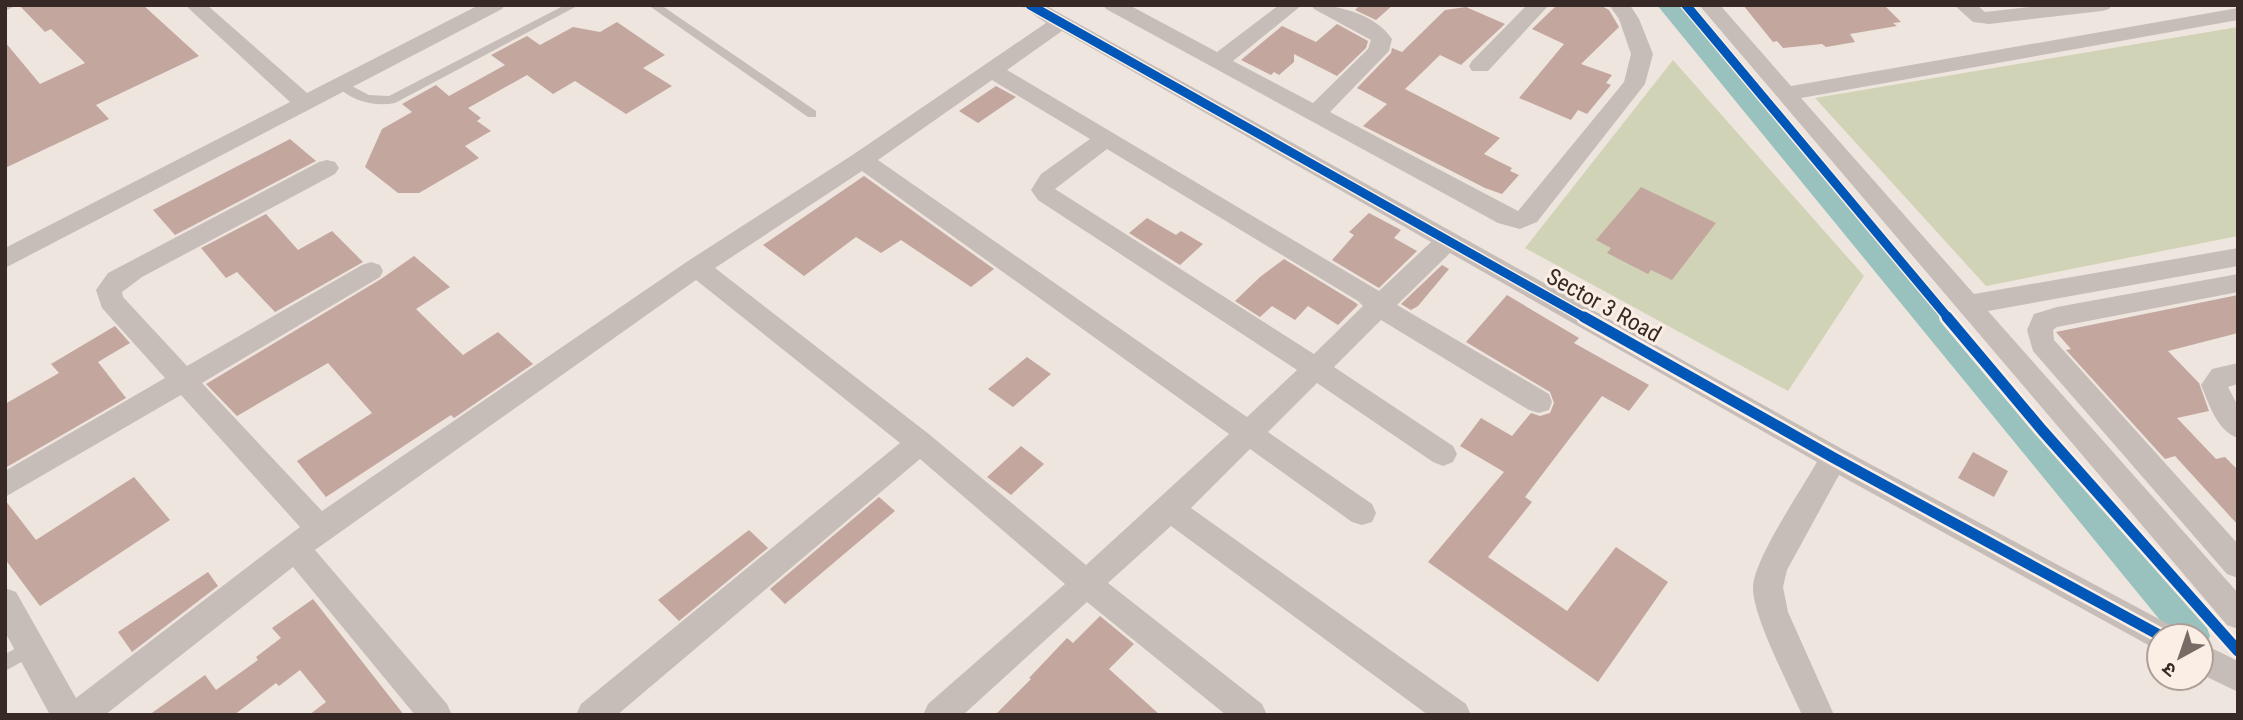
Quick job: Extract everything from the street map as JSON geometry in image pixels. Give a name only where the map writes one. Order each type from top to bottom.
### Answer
[{"type":"street","points":[[195,5],[306,104]]},
{"type":"street","points":[[5,259],[495,5]]},
{"type":"street","name":"Sector 3 Road","points":[[1030,5],[1834,458],[2145,627]]},
{"type":"street","points":[[1113,5],[1506,217],[1520,220],[1529,216],[1634,84],[1642,54],[1629,19],[1619,5]]},
{"type":"street","points":[[1218,62],[1292,5]]},
{"type":"street","points":[[1315,114],[1378,51],[1382,39],[1376,31],[1321,5]]},
{"type":"street","points":[[1480,66],[1539,5]]},
{"type":"street","points":[[1709,5],[2238,615]]},
{"type":"street","points":[[1965,5],[1980,18],[1989,18],[2102,5]]},
{"type":"street","points":[[1784,94],[2238,14]]},
{"type":"street","points":[[79,715],[320,529],[697,267],[862,160],[1060,23]]},
{"type":"street","points":[[993,71],[1367,294],[1379,307],[1539,402]]},
{"type":"street","points":[[1105,139],[1049,180],[1043,190],[1046,194],[1443,454]]},
{"type":"street","points":[[862,160],[1362,513]]},
{"type":"street","points":[[320,529],[111,301],[109,290],[117,280],[133,271],[327,169]]},
{"type":"street","points":[[939,715],[1088,585],[1170,509],[1448,240]]},
{"type":"street","points":[[1968,305],[2238,257]]},
{"type":"street","points":[[697,267],[920,443],[1088,585],[1251,715]]},
{"type":"street","points":[[5,485],[371,271]]},
{"type":"street","points":[[2238,283],[2057,317],[2043,321],[2040,330],[2042,344],[2238,565]]},
{"type":"street","points":[[2238,373],[2221,376],[2214,385],[2224,408],[2238,428]]},
{"type":"street","points":[[592,715],[920,443]]},
{"type":"street","points":[[1818,715],[1773,612],[1768,587],[1773,567],[1834,458]]},
{"type":"street","points":[[1170,509],[1455,715]]},
{"type":"street","points":[[295,548],[436,715]]},
{"type":"street","points":[[7,607],[18,655],[68,715]]},
{"type":"street","points":[[2215,665],[2238,677]]},
{"type":"lane","points":[[5,8],[12,5]]},
{"type":"lane","points":[[342,85],[364,100],[375,103],[391,100],[574,5]]},
{"type":"lane","points":[[653,5],[812,114]]},
{"type":"green space","points":[[2238,27],[2238,236],[1986,286],[1815,98]]},
{"type":"green space","points":[[1673,60],[1864,276],[1788,391],[1525,248]]},
{"type":"building","points":[[19,5],[143,5],[199,56],[96,105],[109,119],[5,168],[5,42],[40,84],[85,63],[51,29],[45,32]]},
{"type":"building","points":[[1360,5],[1393,5],[1376,20],[1355,10]]},
{"type":"building","points":[[1557,5],[1600,5],[1609,10],[1619,27],[1581,64],[1612,75],[1606,83],[1611,85],[1587,114],[1578,110],[1571,120],[1519,98],[1564,44],[1532,29]]},
{"type":"building","points":[[1743,5],[1884,5],[1901,22],[1893,23],[1897,26],[1850,34],[1855,42],[1826,47],[1822,44],[1783,48],[1777,41],[1773,42]]},
{"type":"building","points":[[1466,7],[1505,24],[1461,65],[1440,55],[1405,89],[1500,138],[1484,154],[1512,168],[1510,171],[1519,175],[1502,194],[1363,126],[1387,104],[1357,88],[1391,53],[1392,48],[1402,52],[1445,10]]},
{"type":"building","points":[[617,22],[665,55],[643,68],[672,86],[626,114],[575,81],[553,94],[527,75],[468,108],[481,118],[477,121],[491,131],[465,146],[479,158],[419,193],[398,193],[365,167],[382,129],[412,112],[402,104],[436,85],[449,96],[505,65],[491,55],[527,36],[540,45],[573,27],[600,32]]},
{"type":"building","points":[[1337,24],[1368,41],[1366,48],[1337,76],[1294,54],[1294,62],[1279,75],[1274,72],[1271,75],[1241,60],[1282,26],[1316,42]]},
{"type":"building","points":[[996,86],[1016,97],[978,123],[959,111]]},
{"type":"building","points":[[290,139],[316,161],[175,235],[153,210]]},
{"type":"building","points":[[864,176],[994,269],[971,287],[901,240],[881,253],[856,237],[804,276],[763,245]]},
{"type":"building","points":[[1641,187],[1716,223],[1672,280],[1651,270],[1648,274],[1607,253],[1611,248],[1596,240]]},
{"type":"building","points":[[1369,213],[1401,230],[1394,238],[1417,251],[1379,288],[1332,260],[1354,235],[1349,232]]},
{"type":"building","points":[[266,214],[298,250],[332,231],[363,262],[275,312],[237,272],[226,278],[201,248]]},
{"type":"building","points":[[1147,218],[1176,235],[1181,231],[1203,244],[1180,265],[1129,233]]},
{"type":"building","points":[[414,256],[450,287],[416,309],[463,355],[498,332],[533,364],[454,418],[451,415],[326,497],[297,461],[372,413],[328,363],[237,416],[206,384],[381,279]]},
{"type":"building","points":[[1284,259],[1358,305],[1338,325],[1308,306],[1295,320],[1272,306],[1260,317],[1235,301]]},
{"type":"building","points":[[1442,265],[1449,269],[1418,306],[1411,310],[1401,304]]},
{"type":"building","points":[[1507,295],[1579,338],[1574,343],[1649,385],[1629,411],[1602,396],[1525,497],[1532,502],[1488,557],[1567,611],[1616,547],[1668,582],[1598,682],[1428,562],[1504,472],[1460,446],[1481,418],[1512,436],[1531,413],[1540,416],[1550,413],[1554,403],[1550,392],[1466,342]]},
{"type":"building","points":[[2238,295],[2238,333],[2168,351],[2199,383],[2209,411],[2177,418],[2216,459],[2225,457],[2238,470],[2238,525],[2175,456],[2165,459],[2066,350],[2071,349],[2056,332]]},
{"type":"building","points":[[115,326],[130,343],[98,362],[126,398],[5,468],[5,404],[59,373],[51,364]]},
{"type":"building","points":[[1027,357],[1051,374],[1013,407],[988,389]]},
{"type":"building","points":[[1021,446],[1044,464],[1011,495],[987,477]]},
{"type":"building","points":[[1973,452],[2008,471],[1994,497],[1958,478]]},
{"type":"building","points":[[134,477],[170,520],[40,606],[5,559],[5,500],[36,540]]},
{"type":"building","points":[[879,497],[895,511],[785,604],[770,589]]},
{"type":"building","points":[[749,530],[768,548],[679,621],[658,600]]},
{"type":"building","points":[[208,572],[218,586],[132,652],[118,632]]},
{"type":"building","points":[[313,599],[404,715],[309,715],[326,702],[300,670],[279,686],[276,683],[234,715],[149,715],[205,675],[216,690],[258,660],[256,657],[281,638],[272,628]]},
{"type":"building","points":[[1100,616],[1134,644],[1109,669],[1160,715],[995,715],[1067,638],[1073,643]]},
{"type":"waterway","points":[[1668,5],[2182,622]]},
{"type":"cycle path","points":[[1030,5],[1834,458],[2145,627]]},
{"type":"cycle path","points":[[1686,5],[2042,430],[2238,651]]}]
